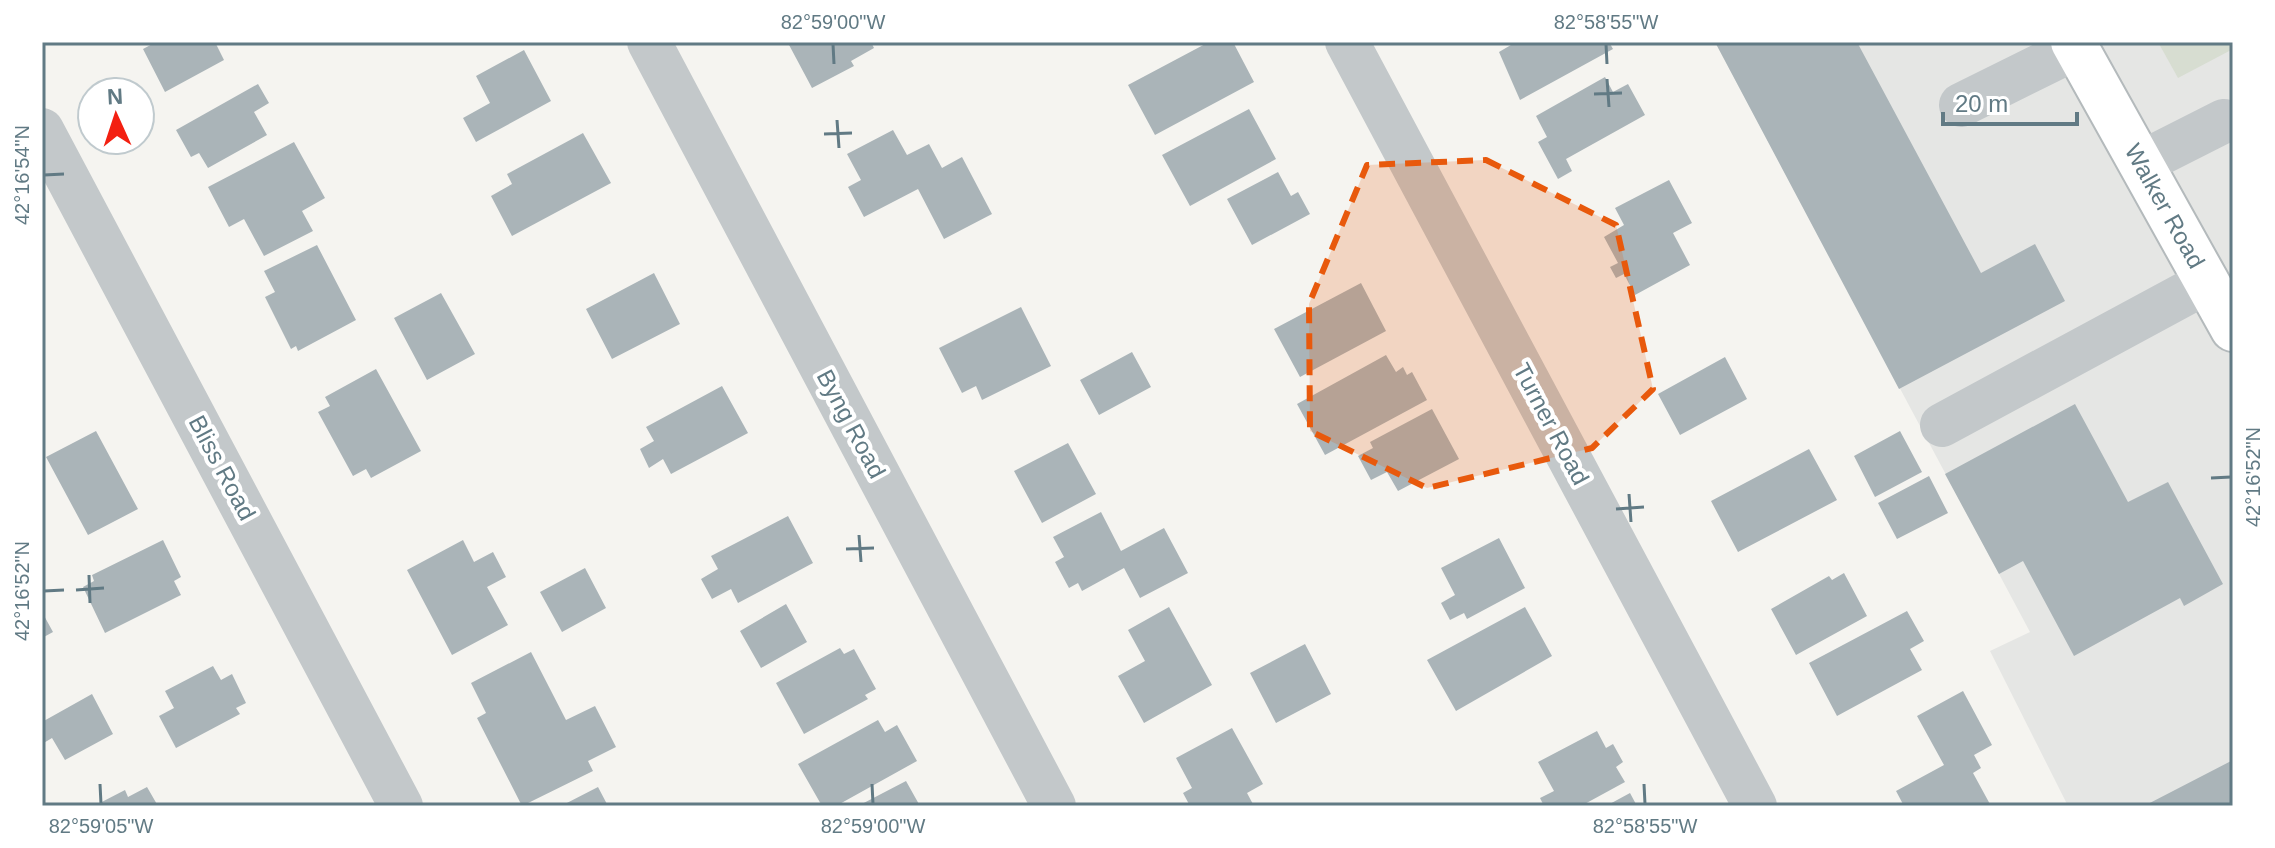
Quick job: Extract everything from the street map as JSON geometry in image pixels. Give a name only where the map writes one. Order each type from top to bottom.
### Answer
[{"type":"main road","name":"Walker Road","points":[[2075,45],[2233,329]]},
{"type":"street","name":"Byng Road","points":[[649,42],[1054,806]]},
{"type":"street","name":"Turner Road","points":[[1347,42],[1755,806]]},
{"type":"street","points":[[1961,105],[2075,45]]},
{"type":"street","points":[[2141,163],[2224,121]]},
{"type":"street","name":"Bliss Road","points":[[42,130],[401,806]]},
{"type":"street","points":[[1942,425],[2207,282]]},
{"type":"highlighted area","points":[[1486,160],[1616,225],[1653,389],[1592,448],[1427,488],[1310,431],[1309,304],[1367,165]]},
{"type":"shaded area","points":[[1715,42],[2233,42],[2233,806],[2068,806],[1990,651],[2030,632]]},
{"type":"shaded area","points":[[2158,42],[2233,42],[2233,49],[2178,78]]},
{"type":"building","points":[[156,42],[215,42],[224,60],[165,92],[143,49]]},
{"type":"building","points":[[790,42],[871,42],[874,48],[851,61],[854,66],[812,88]]},
{"type":"building","points":[[1209,42],[1233,42],[1254,82],[1155,135],[1128,85]]},
{"type":"building","points":[[1516,42],[1609,42],[1613,49],[1520,100],[1499,52]]},
{"type":"building","points":[[1715,42],[1857,42],[1981,273],[2035,244],[2065,301],[1899,389]]},
{"type":"building","points":[[524,50],[551,101],[476,142],[463,118],[490,103],[476,76]]},
{"type":"building","points":[[1605,77],[1613,92],[1628,84],[1645,115],[1566,159],[1572,171],[1558,179],[1538,142],[1547,137],[1536,116]]},
{"type":"building","points":[[258,84],[269,103],[254,112],[267,135],[208,168],[199,153],[191,157],[176,130]]},
{"type":"building","points":[[1249,109],[1276,159],[1190,206],[1162,155]]},
{"type":"building","points":[[893,130],[907,155],[929,144],[942,168],[962,157],[992,214],[944,239],[918,189],[864,217],[848,187],[861,180],[847,154]]},
{"type":"building","points":[[583,133],[611,183],[512,236],[491,196],[512,184],[507,174]]},
{"type":"building","points":[[294,142],[325,198],[302,211],[313,231],[264,256],[244,219],[229,227],[208,187]]},
{"type":"building","points":[[1278,172],[1291,196],[1298,192],[1310,214],[1252,245],[1227,199]]},
{"type":"building","points":[[1669,180],[1692,223],[1673,233],[1690,265],[1635,295],[1624,274],[1616,278],[1610,267],[1618,263],[1604,237],[1624,225],[1615,208]]},
{"type":"building","points":[[317,245],[356,320],[298,351],[296,346],[291,349],[265,297],[275,292],[264,271]]},
{"type":"building","points":[[654,273],[680,324],[612,359],[586,309]]},
{"type":"building","points":[[1361,283],[1386,331],[1300,377],[1274,329]]},
{"type":"building","points":[[441,293],[475,354],[427,380],[394,318]]},
{"type":"building","points":[[1021,307],[1051,366],[982,400],[976,386],[962,393],[939,348]]},
{"type":"building","points":[[1132,352],[1151,387],[1099,415],[1080,380]]},
{"type":"building","points":[[1386,355],[1396,372],[1403,367],[1407,375],[1412,372],[1427,400],[1325,455],[1297,404]]},
{"type":"building","points":[[1725,357],[1747,399],[1680,435],[1658,394]]},
{"type":"building","points":[[376,369],[421,451],[371,478],[366,469],[353,476],[318,412],[330,406],[325,397]]},
{"type":"building","points":[[722,386],[748,433],[671,474],[663,459],[649,468],[640,449],[654,441],[646,427]]},
{"type":"building","points":[[2075,404],[2128,502],[2168,482],[2223,584],[2184,606],[2180,598],[2074,656],[2023,561],[1999,574],[1945,474]]},
{"type":"building","points":[[1432,409],[1459,459],[1398,491],[1387,472],[1371,480],[1358,456],[1373,448],[1370,442]]},
{"type":"building","points":[[96,431],[138,509],[88,535],[46,457]]},
{"type":"building","points":[[1900,431],[1922,472],[1875,497],[1854,456]]},
{"type":"building","points":[[1068,443],[1096,494],[1042,523],[1014,471]]},
{"type":"building","points":[[1809,449],[1837,500],[1738,552],[1711,501]]},
{"type":"building","points":[[1929,476],[1948,513],[1897,539],[1878,503]]},
{"type":"building","points":[[1101,512],[1121,551],[1164,528],[1188,573],[1140,598],[1124,568],[1082,591],[1078,583],[1069,588],[1055,562],[1064,557],[1053,537]]},
{"type":"building","points":[[788,516],[813,563],[738,603],[731,589],[712,599],[701,579],[718,569],[711,556]]},
{"type":"building","points":[[1499,538],[1525,588],[1467,619],[1464,613],[1450,620],[1441,603],[1455,595],[1441,568]]},
{"type":"building","points":[[163,540],[181,577],[174,581],[181,595],[105,633],[83,587],[94,581],[92,575]]},
{"type":"building","points":[[463,540],[474,562],[493,552],[506,577],[487,587],[508,625],[452,655],[407,570]]},
{"type":"building","points":[[585,568],[606,608],[562,632],[540,592]]},
{"type":"building","points":[[1844,573],[1867,616],[1796,655],[1771,609],[1829,576],[1832,580]]},
{"type":"building","points":[[786,604],[807,642],[761,668],[740,631]]},
{"type":"building","points":[[1169,607],[1212,685],[1144,723],[1118,676],[1145,661],[1128,630]]},
{"type":"building","points":[[1525,607],[1552,656],[1456,711],[1427,660]]},
{"type":"building","points":[[1907,611],[1924,641],[1910,649],[1922,670],[1837,716],[1809,663]]},
{"type":"building","points":[[42,612],[53,632],[42,638]]},
{"type":"building","points":[[1305,644],[1331,694],[1276,723],[1250,673]]},
{"type":"building","points":[[840,648],[844,654],[854,649],[876,689],[865,695],[868,699],[804,734],[776,683]]},
{"type":"building","points":[[531,652],[566,720],[595,706],[616,747],[588,761],[593,771],[522,806],[477,718],[486,713],[471,683]]},
{"type":"building","points":[[213,666],[221,680],[232,674],[246,703],[236,708],[240,714],[176,748],[159,716],[174,708],[165,691]]},
{"type":"building","points":[[1963,691],[1992,745],[1974,755],[1981,768],[1973,773],[1991,806],[1904,806],[1896,791],[1944,765],[1917,716]]},
{"type":"building","points":[[92,694],[113,734],[65,760],[52,738],[42,744],[42,722]]},
{"type":"building","points":[[878,720],[885,732],[897,725],[917,761],[836,806],[822,806],[798,764]]},
{"type":"building","points":[[1232,728],[1263,784],[1247,793],[1254,806],[1190,806],[1183,793],[1192,788],[1176,758]]},
{"type":"building","points":[[1597,731],[1606,748],[1613,744],[1623,762],[1616,767],[1625,782],[1581,806],[1544,806],[1540,798],[1554,791],[1538,762]]},
{"type":"building","points":[[2233,760],[2233,806],[2144,806]]},
{"type":"building","points":[[906,781],[920,806],[858,806]]},
{"type":"building","points":[[147,787],[158,806],[94,806],[125,790],[128,797]]},
{"type":"building","points":[[598,787],[608,806],[561,806]]},
{"type":"building","points":[[1630,793],[1637,806],[1606,806]]}]
